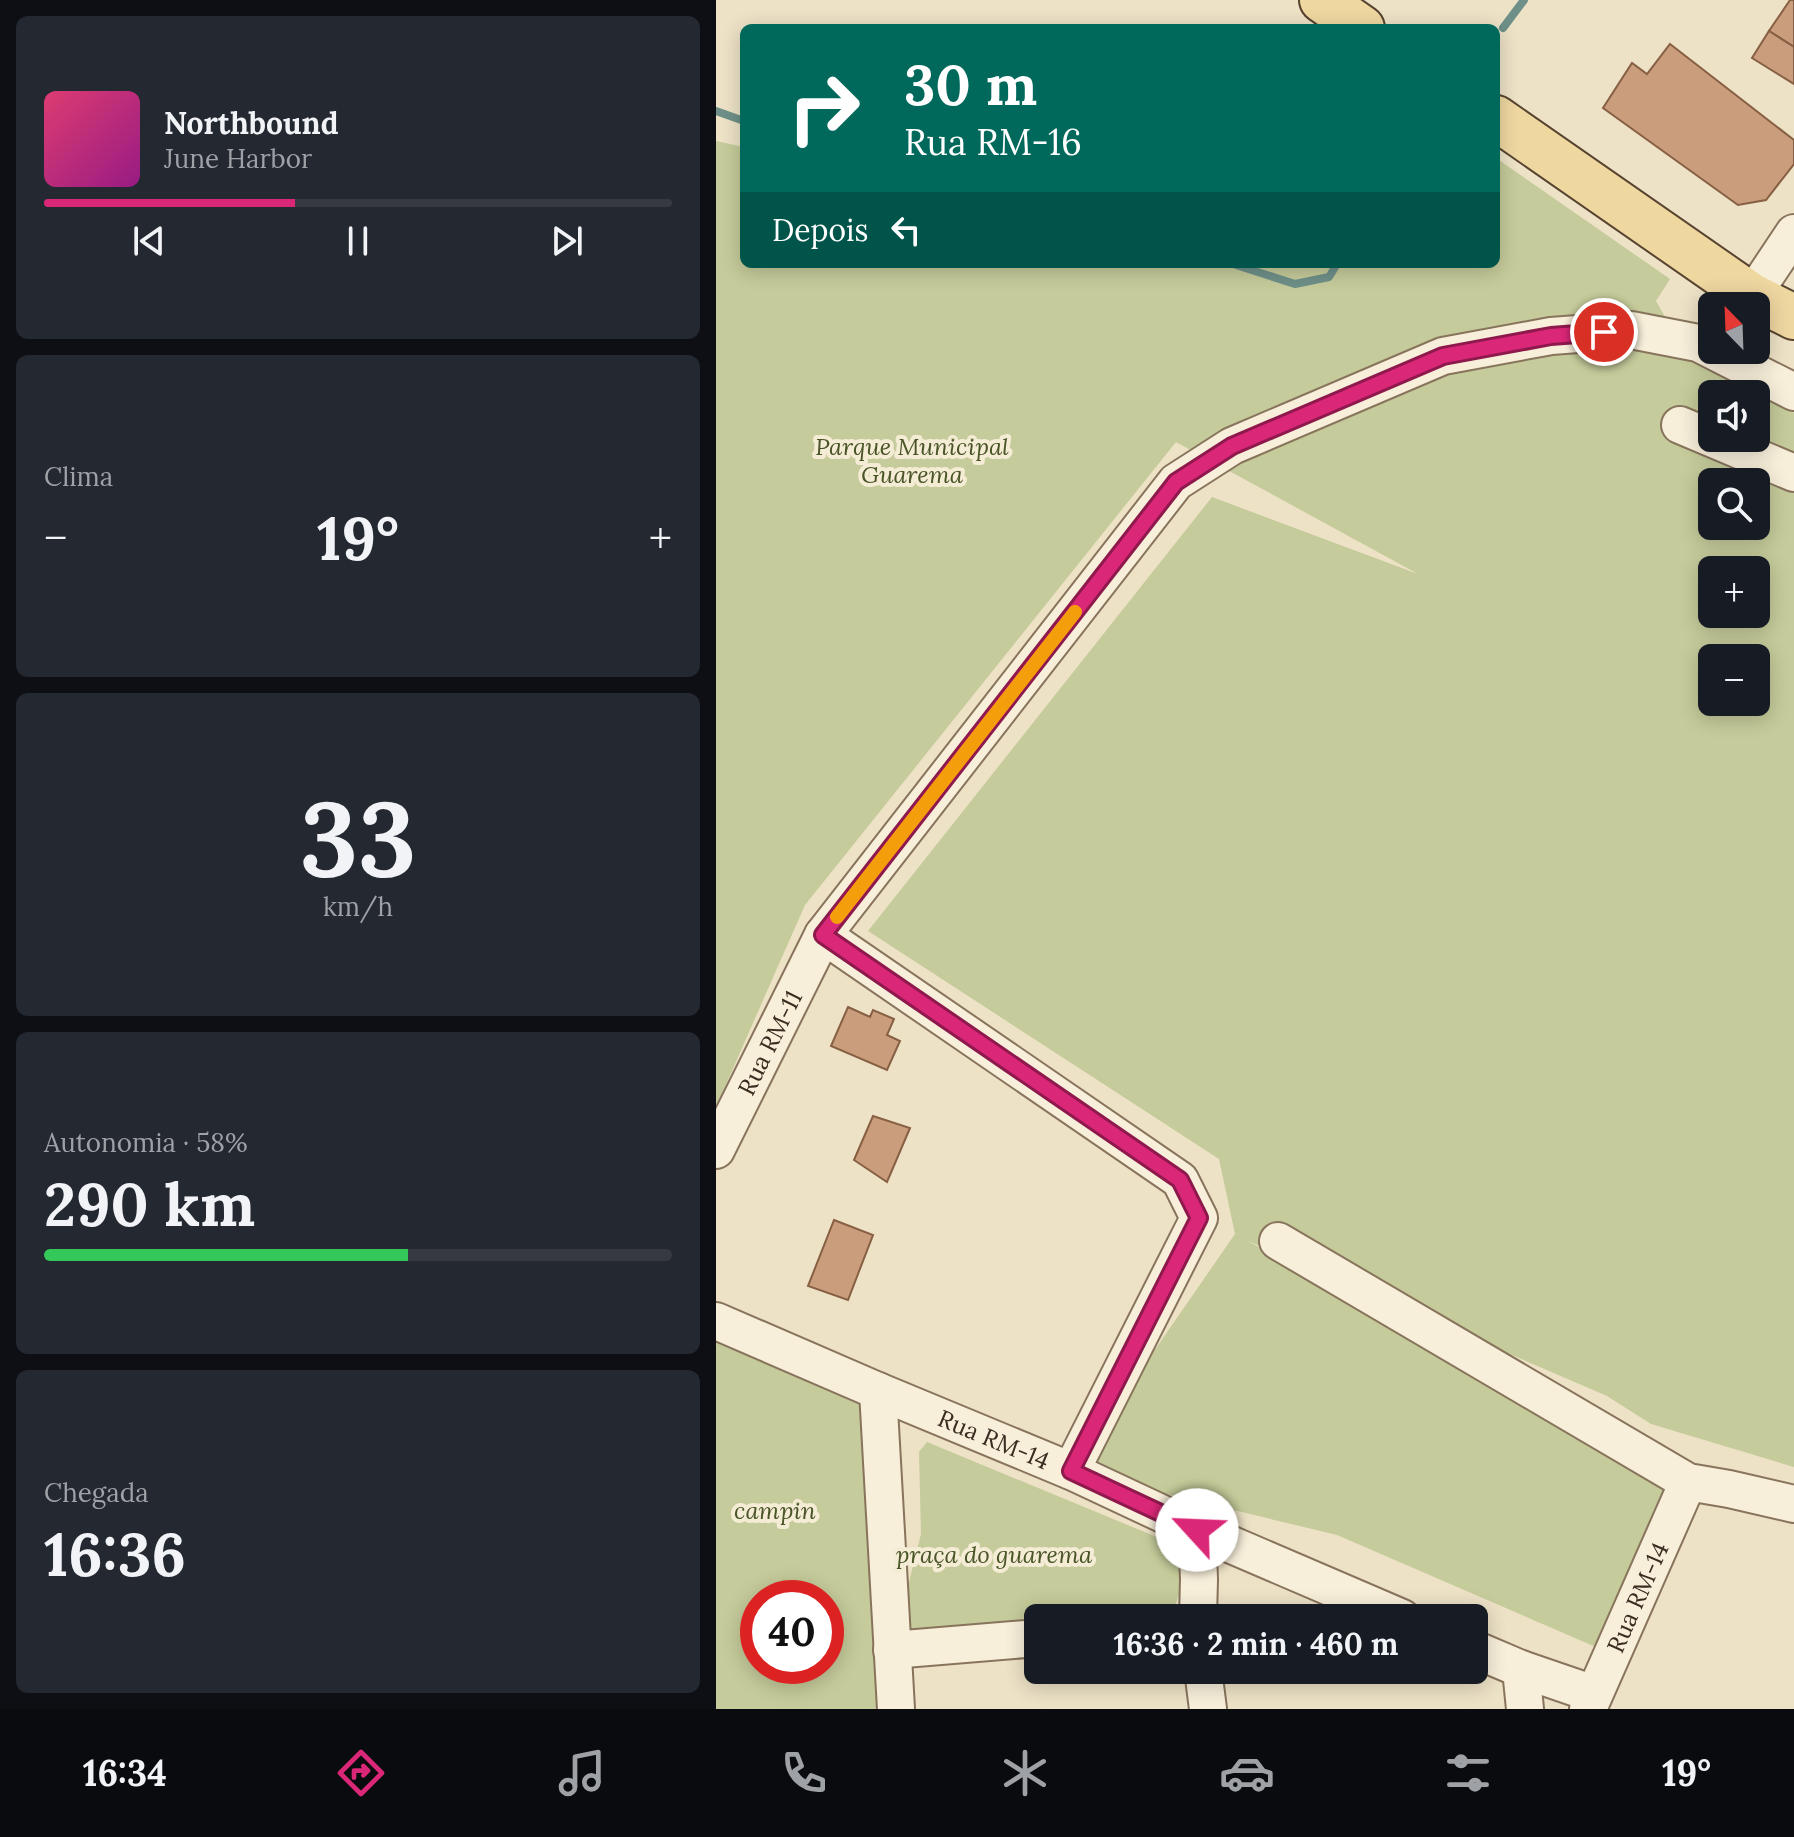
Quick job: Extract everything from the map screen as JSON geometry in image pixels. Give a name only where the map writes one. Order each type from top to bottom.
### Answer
[{"type":"main road","points":[[1500,121],[1746,292]]},
{"type":"main road","points":[[1770,305],[1794,317]]},
{"type":"main road","points":[[1770,315],[1794,341]]},
{"type":"street","points":[[1755,292],[1794,233]]},
{"type":"street","name":"Rua RM-11","points":[[716,1150],[823,935],[1176,482],[1232,446],[1443,356],[1551,336],[1631,330],[1698,343],[1794,392]]},
{"type":"street","points":[[1680,425],[1794,473]]},
{"type":"street","points":[[823,935],[1180,1180],[1199,1218],[1071,1471]]},
{"type":"street","points":[[1278,1241],[1688,1482],[1794,1504]]},
{"type":"street","name":"Rua RM-14","points":[[716,1321],[1071,1471],[1197,1530],[1369,1604]]},
{"type":"street","points":[[878,1391],[896,1709]]},
{"type":"street","name":"Rua RM-14","points":[[1488,1655],[1591,1701],[1688,1482]]},
{"type":"street","points":[[1197,1530],[1198,1604]]},
{"type":"street","points":[[892,1650],[1024,1639]]},
{"type":"street","points":[[1521,1669],[1525,1709]]},
{"type":"street","points":[[1205,1684],[1208,1709]]},
{"type":"green space","name":"Parque Municipal Guarema","points":[[716,141],[740,146],[740,268],[1500,268],[1500,161],[1670,279],[1656,301],[1677,338],[1698,351],[1698,364],[1718,364],[1743,380],[1698,380],[1698,452],[1770,452],[1770,398],[1794,413],[1794,1467],[1651,1424],[1607,1396],[1246,1240],[1688,1482],[1612,1654],[1337,1535],[1071,1471],[1235,1234],[1219,1159],[868,931],[1212,497],[1418,574],[1176,442],[805,905],[716,1107]]},
{"type":"green space","name":"campin","points":[[716,1334],[870,1405],[884,1709],[716,1709]]},
{"type":"green space","name":"praça do guarema","points":[[927,1442],[1193,1552],[1176,1604],[1024,1604],[1024,1639],[892,1650],[921,1534],[919,1452]]},
{"type":"building","points":[[1790,0],[1794,0],[1794,47],[1769,31]]},
{"type":"building","points":[[1769,31],[1794,47],[1794,84],[1752,58]]},
{"type":"building","points":[[1670,44],[1794,140],[1794,164],[1766,200],[1738,205],[1603,108],[1632,63],[1647,74]]},
{"type":"building","points":[[848,1007],[870,1017],[873,1010],[894,1019],[887,1035],[900,1041],[887,1070],[831,1046]]},
{"type":"building","points":[[873,1116],[910,1128],[887,1182],[854,1160]]},
{"type":"building","points":[[834,1220],[873,1235],[848,1300],[808,1286]]},
{"type":"waterway","points":[[1503,28],[1524,0]]},
{"type":"waterway","points":[[716,111],[740,120]]},
{"type":"waterway","points":[[1245,268],[1295,284],[1329,277],[1335,268]]},
{"type":"slow traffic","points":[[837,917],[1075,612]]},
{"type":"route","points":[[1197,1530],[1071,1471],[1199,1218],[1180,1180],[823,935],[1176,482],[1232,446],[1443,356],[1551,336],[1604,332]]}]
